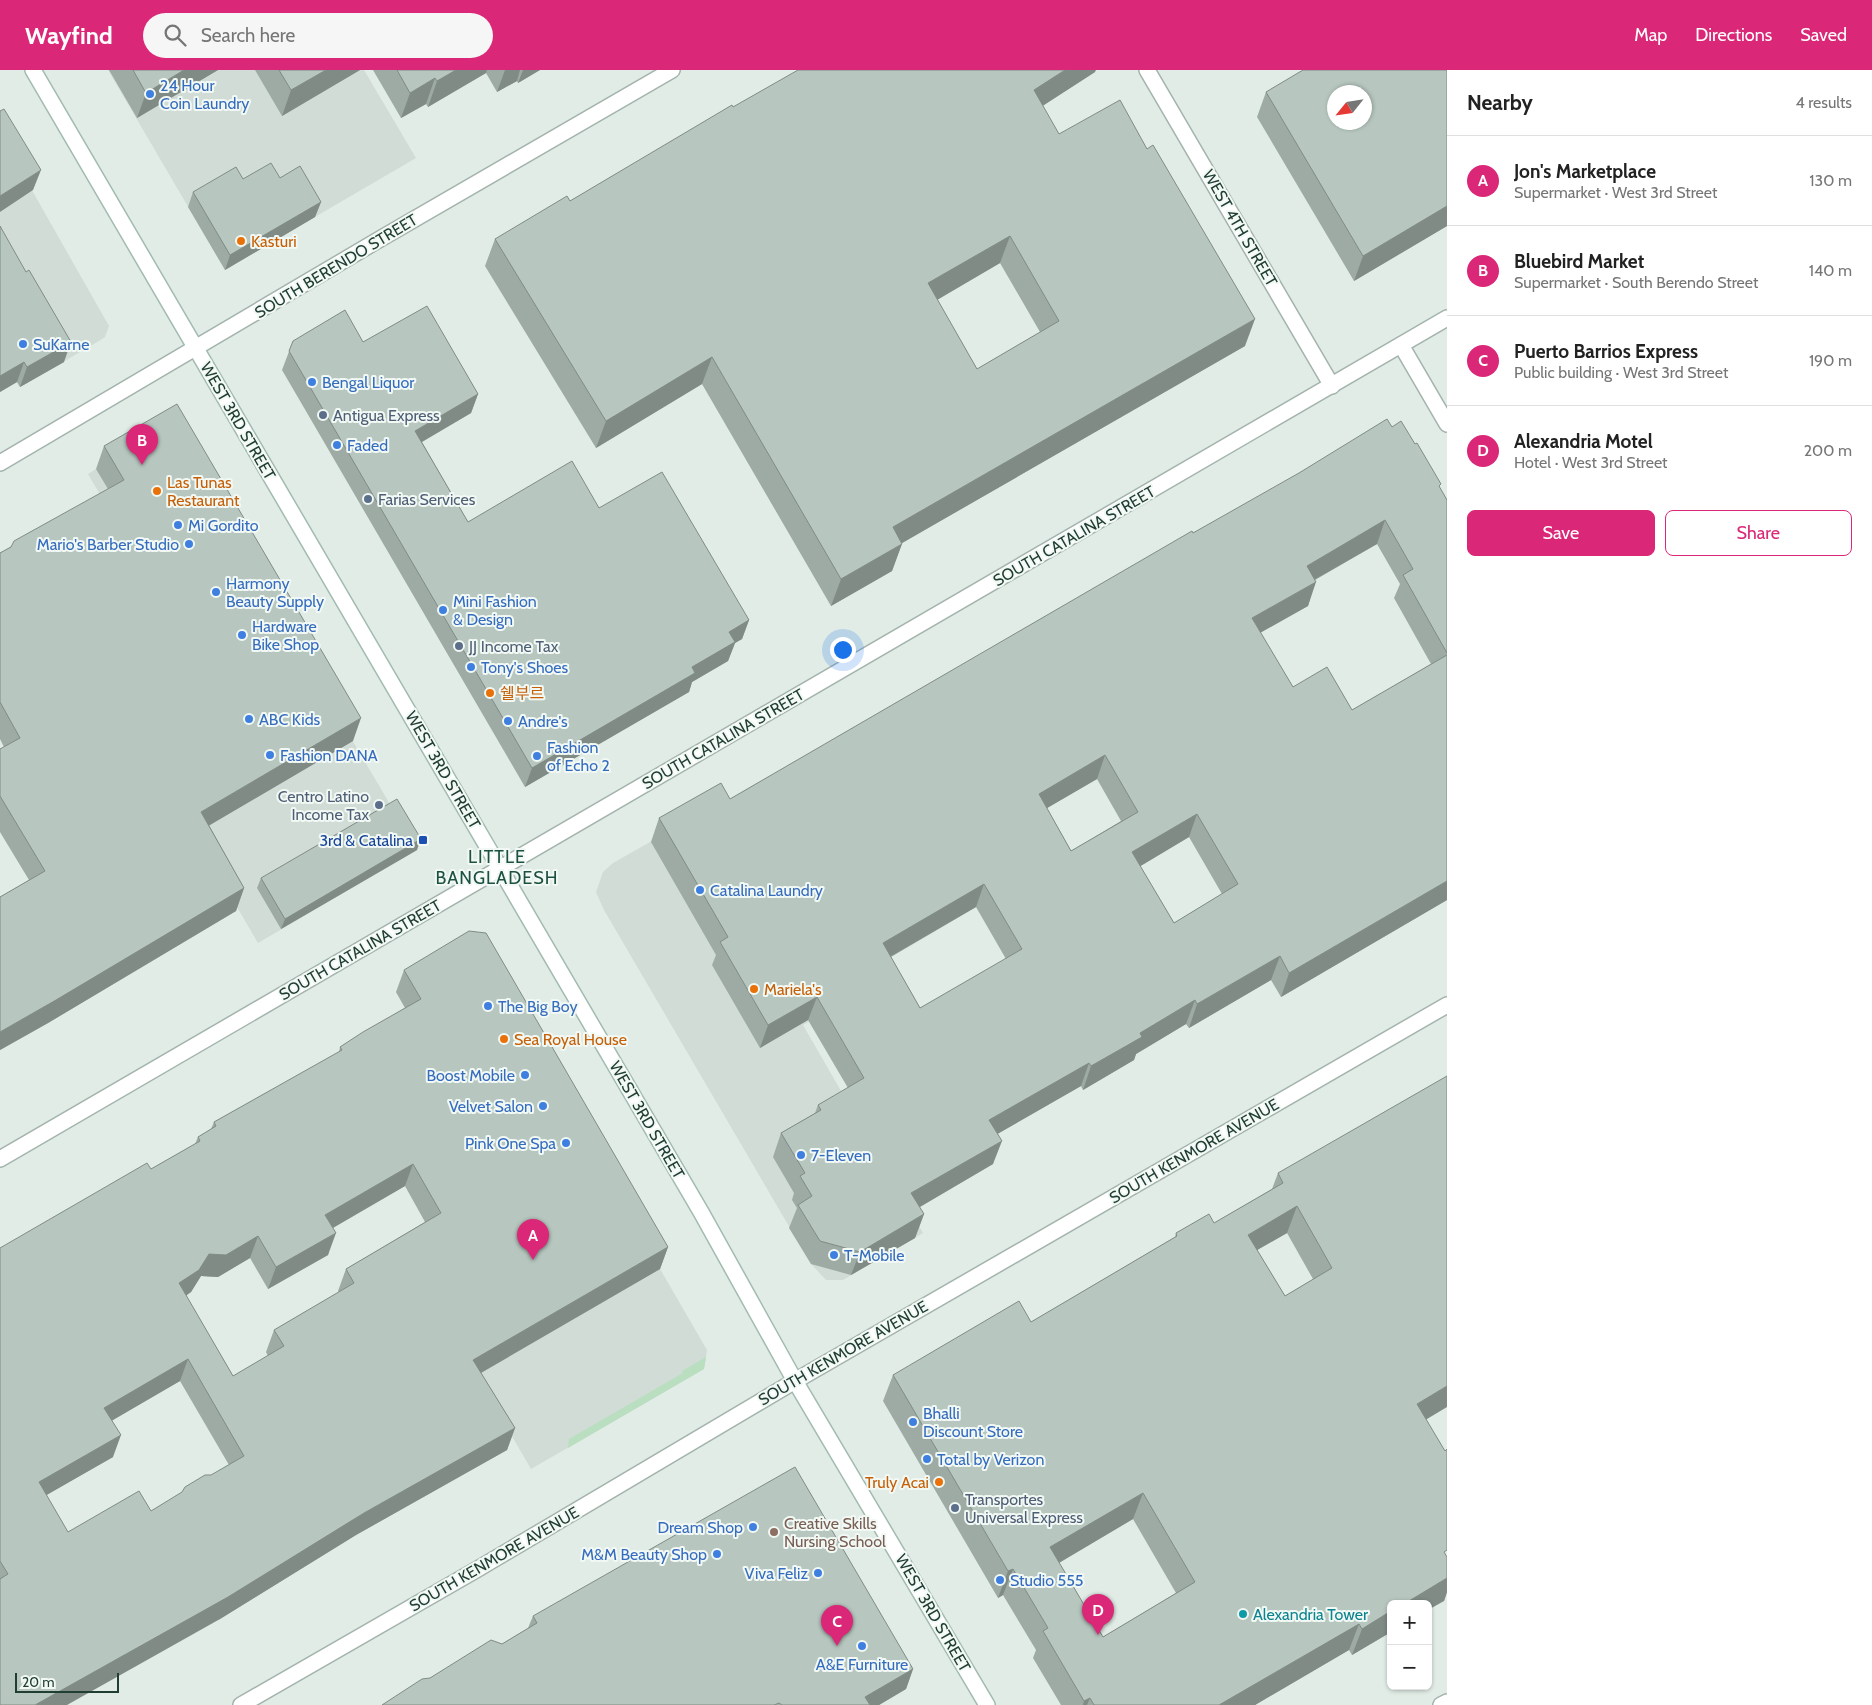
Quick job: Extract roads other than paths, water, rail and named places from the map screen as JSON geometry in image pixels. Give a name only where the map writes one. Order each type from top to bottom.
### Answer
[{"type":"street","name":"WEST 3RD STREET","points":[[33,70],[701,1212],[795,1381],[987,1705]]},
{"type":"street","name":"SOUTH BERENDO STREET","points":[[0,463],[672,70]]},
{"type":"street","name":"WEST 4TH STREET","points":[[1147,70],[1332,386]]},
{"type":"street","name":"SOUTH CATALINA STREET","points":[[0,1159],[1447,318]]},
{"type":"street","points":[[1401,345],[1447,424]]},
{"type":"street","name":"SOUTH KENMORE AVENUE","points":[[241,1705],[484,1565],[795,1381],[1447,1005]]},
{"type":"street","points":[[1441,1705],[1447,1702]]},
{"type":"place","name":"24 Hour Coin Laundry","points":[[150,94]]},
{"type":"place","name":"Kasturi","points":[[241,241]]},
{"type":"place","name":"SuKarne","points":[[23,344]]},
{"type":"place","name":"Bengal Liquor","points":[[312,382]]},
{"type":"place","name":"Antigua Express","points":[[323,415]]},
{"type":"place","name":"Faded","points":[[337,445]]},
{"type":"place","name":"Bluebird Market","points":[[142,465]]},
{"type":"place","name":"Las Tunas Restaurant","points":[[157,491]]},
{"type":"place","name":"Farias Services","points":[[368,499]]},
{"type":"place","name":"Mi Gordito","points":[[178,525]]},
{"type":"place","name":"Mario's Barber Studio","points":[[189,544]]},
{"type":"place","name":"Harmony Beauty Supply","points":[[216,592]]},
{"type":"place","name":"Mini Fashion & Design","points":[[443,610]]},
{"type":"place","name":"Hardware Bike Shop","points":[[242,635]]},
{"type":"place","name":"JJ Income Tax","points":[[459,646]]},
{"type":"place","name":"Tony's Shoes","points":[[471,667]]},
{"type":"place","name":"쉘부르","points":[[490,693]]},
{"type":"place","name":"ABC Kids","points":[[249,719]]},
{"type":"place","name":"Andre's","points":[[508,721]]},
{"type":"place","name":"Fashion DANA","points":[[270,755]]},
{"type":"place","name":"Fashion of Echo 2","points":[[537,756]]},
{"type":"place","name":"Centro Latino Income Tax","points":[[379,805]]},
{"type":"place","name":"3rd & Catalina","points":[[423,840]]},
{"type":"place","name":"Catalina Laundry","points":[[700,890]]},
{"type":"place","name":"Mariela's","points":[[754,989]]},
{"type":"place","name":"The Big Boy","points":[[488,1006]]},
{"type":"place","name":"Sea Royal House","points":[[504,1039]]},
{"type":"place","name":"Boost Mobile","points":[[525,1075]]},
{"type":"place","name":"Velvet Salon","points":[[543,1106]]},
{"type":"place","name":"Pink One Spa","points":[[566,1143]]},
{"type":"place","name":"7-Eleven","points":[[801,1155]]},
{"type":"place","name":"T-Mobile","points":[[834,1255]]},
{"type":"place","name":"Jon's Marketplace","points":[[533,1260]]},
{"type":"place","name":"Bhalli Discount Store","points":[[913,1422]]},
{"type":"place","name":"Total by Verizon","points":[[927,1459]]},
{"type":"place","name":"Truly Acai","points":[[939,1482]]},
{"type":"place","name":"Transportes Universal Express","points":[[955,1508]]},
{"type":"place","name":"Dream Shop","points":[[753,1527]]},
{"type":"place","name":"Creative Skills Nursing School","points":[[774,1532]]},
{"type":"place","name":"M&M Beauty Shop","points":[[717,1554]]},
{"type":"place","name":"Viva Feliz","points":[[818,1573]]},
{"type":"place","name":"Studio 555","points":[[1000,1580]]},
{"type":"place","name":"Alexandria Tower","points":[[1243,1614]]},
{"type":"place","name":"Alexandria Motel","points":[[1098,1635]]},
{"type":"place","name":"Puerto Barrios Express","points":[[837,1646]]},
{"type":"place","name":"A&E Furniture","points":[[862,1646]]},
{"type":"district","name":"LITTLE BANGLADESH","points":[[497,868]]}]
